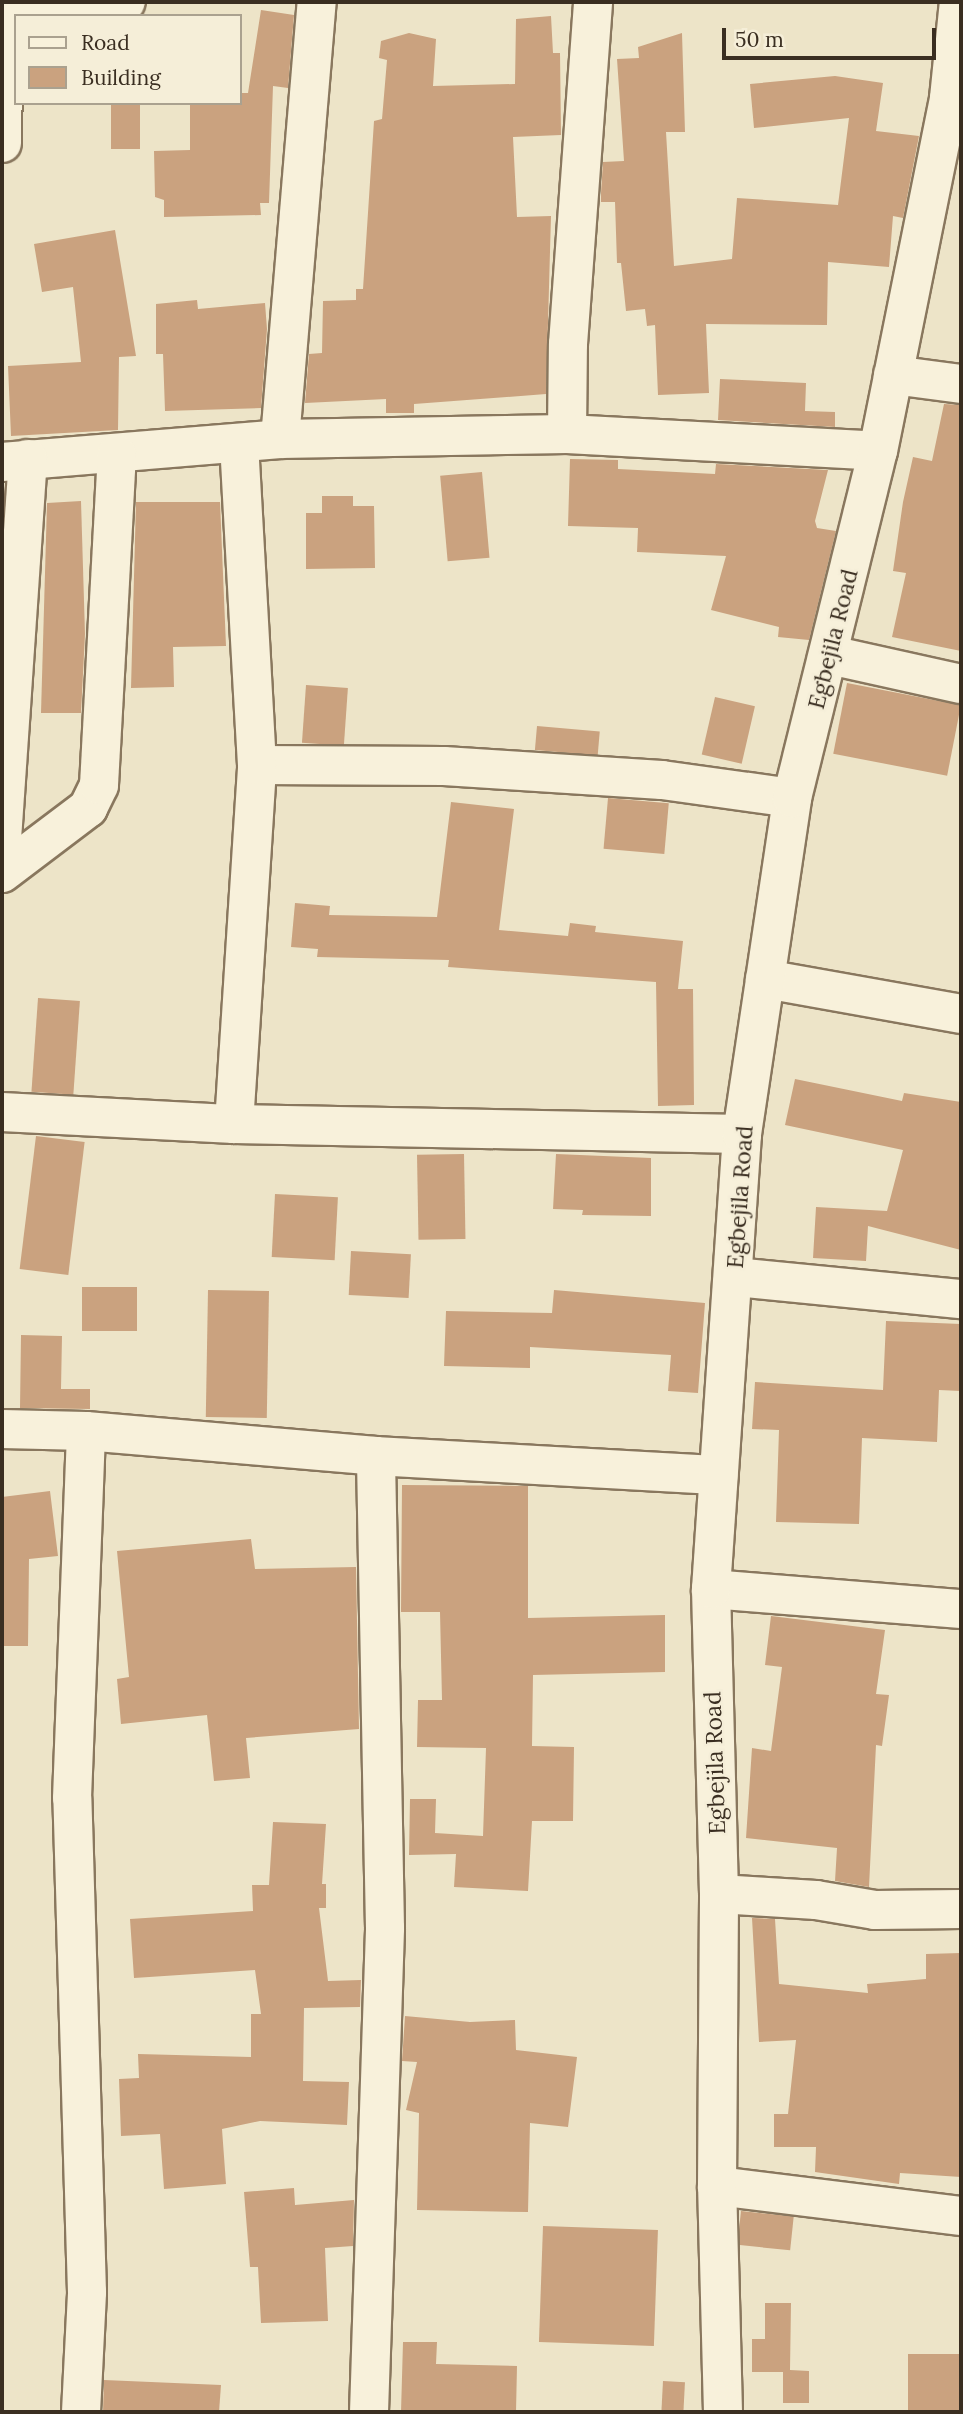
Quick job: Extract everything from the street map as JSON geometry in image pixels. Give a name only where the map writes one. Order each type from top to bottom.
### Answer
[{"type":"street","points":[[2,143],[3,12],[126,2]]},
{"type":"street","points":[[280,439],[317,2]]},
{"type":"street","points":[[567,434],[568,344],[593,2]]},
{"type":"street","name":"Egbejila Road","points":[[723,2412],[717,2186],[719,1894],[711,1589],[735,1277],[742,1134],[792,798],[830,656],[878,451],[955,99],[959,2]]},
{"type":"street","points":[[893,375],[961,384]]},
{"type":"street","points":[[2,839],[15,460],[239,445],[280,439],[567,434],[878,451]]},
{"type":"street","points":[[234,1124],[257,765],[239,445]]},
{"type":"street","points":[[2,873],[88,808],[99,785],[117,454]]},
{"type":"street","points":[[830,656],[961,684]]},
{"type":"street","points":[[257,765],[444,766],[662,780],[792,798]]},
{"type":"street","points":[[765,979],[961,1014]]},
{"type":"street","points":[[2,1112],[234,1124],[742,1134]]},
{"type":"street","points":[[735,1277],[961,1299]]},
{"type":"street","points":[[2,1429],[86,1431],[376,1456],[718,1475]]},
{"type":"street","points":[[81,2412],[87,2292],[72,1798],[86,1431]]},
{"type":"street","points":[[369,2412],[386,1928],[376,1456]]},
{"type":"street","points":[[711,1589],[961,1609]]},
{"type":"street","points":[[719,1894],[816,1900],[875,1910],[961,1909]]},
{"type":"street","points":[[717,2186],[961,2216]]},
{"type":"building","points":[[261,10],[294,15],[288,88],[273,86],[269,203],[260,203],[261,215],[164,217],[164,200],[155,197],[154,151],[190,150],[190,105],[242,105],[242,93],[248,93]]},
{"type":"building","points":[[551,16],[553,53],[560,53],[561,135],[513,137],[517,217],[551,216],[546,394],[414,404],[414,413],[386,413],[386,399],[305,403],[309,354],[322,353],[323,301],[356,300],[356,289],[363,289],[374,121],[382,119],[387,60],[379,58],[381,41],[409,33],[436,39],[433,86],[515,84],[516,19]]},
{"type":"building","points":[[682,33],[685,132],[666,132],[674,266],[732,259],[737,198],[838,205],[849,118],[754,128],[750,84],[835,76],[883,83],[876,131],[919,136],[903,218],[893,216],[889,267],[828,262],[827,325],[706,324],[709,393],[658,395],[655,325],[647,326],[645,309],[626,311],[621,263],[617,263],[615,202],[601,202],[603,162],[624,161],[617,59],[639,58],[638,47]]},
{"type":"building","points":[[111,105],[140,105],[140,149],[111,149]]},
{"type":"building","points":[[115,230],[136,356],[119,357],[118,430],[11,436],[8,366],[81,362],[73,287],[42,292],[34,244]]},
{"type":"building","points":[[197,300],[198,309],[265,303],[267,329],[261,408],[165,411],[163,354],[156,354],[156,304]]},
{"type":"building","points":[[720,379],[806,383],[805,411],[835,412],[835,427],[718,420]]},
{"type":"building","points":[[944,404],[961,405],[961,651],[892,637],[906,573],[893,571],[913,457],[932,461]]},
{"type":"building","points":[[570,459],[618,460],[618,469],[715,474],[716,464],[828,470],[815,521],[817,528],[836,531],[809,640],[778,637],[779,627],[711,610],[726,556],[637,552],[638,528],[568,526]]},
{"type":"building","points":[[482,472],[489,558],[448,561],[440,476]]},
{"type":"building","points":[[322,496],[353,496],[353,506],[374,506],[375,568],[306,569],[306,513],[322,513]]},
{"type":"building","points":[[81,501],[85,634],[81,713],[41,713],[47,503]]},
{"type":"building","points":[[136,502],[220,502],[226,646],[173,647],[174,687],[131,688]]},
{"type":"building","points":[[847,683],[961,705],[947,776],[833,754]]},
{"type":"building","points":[[306,685],[348,688],[344,746],[302,743]]},
{"type":"building","points":[[715,697],[755,706],[742,764],[702,754]]},
{"type":"building","points":[[537,726],[600,731],[598,755],[535,750]]},
{"type":"building","points":[[608,798],[669,803],[664,854],[604,849]]},
{"type":"building","points":[[451,802],[514,809],[499,930],[568,936],[570,923],[596,926],[595,932],[683,941],[678,989],[693,989],[694,1105],[658,1106],[656,982],[448,967],[449,960],[317,957],[318,949],[291,947],[295,903],[330,906],[329,915],[437,917]]},
{"type":"building","points":[[38,998],[80,1001],[73,1095],[31,1092]]},
{"type":"building","points":[[795,1079],[902,1101],[904,1093],[961,1102],[961,1250],[868,1226],[866,1261],[813,1258],[816,1207],[887,1211],[903,1150],[785,1125]]},
{"type":"building","points":[[36,1136],[85,1142],[68,1275],[20,1269]]},
{"type":"building","points":[[464,1154],[465,1239],[418,1240],[417,1155]]},
{"type":"building","points":[[556,1154],[651,1158],[651,1216],[582,1215],[583,1210],[553,1209]]},
{"type":"building","points":[[275,1194],[338,1197],[335,1260],[272,1257]]},
{"type":"building","points":[[351,1251],[411,1254],[409,1298],[349,1295]]},
{"type":"building","points":[[82,1287],[137,1287],[137,1331],[82,1331]]},
{"type":"building","points":[[208,1290],[269,1291],[267,1418],[206,1417]]},
{"type":"building","points":[[554,1290],[705,1303],[698,1393],[668,1391],[671,1355],[530,1347],[530,1368],[444,1366],[446,1311],[552,1313]]},
{"type":"building","points":[[886,1321],[961,1324],[961,1391],[939,1390],[937,1442],[862,1438],[859,1524],[776,1522],[779,1430],[752,1429],[755,1382],[883,1390]]},
{"type":"building","points":[[21,1335],[62,1336],[61,1389],[90,1389],[90,1409],[20,1408]]},
{"type":"building","points":[[402,1485],[528,1486],[528,1618],[665,1615],[665,1672],[533,1675],[532,1746],[574,1747],[573,1821],[532,1821],[528,1891],[454,1887],[456,1854],[409,1855],[410,1799],[436,1799],[435,1833],[483,1836],[486,1748],[417,1747],[418,1700],[442,1700],[440,1612],[401,1612]]},
{"type":"building","points":[[50,1491],[58,1556],[29,1559],[28,1646],[2,1646],[2,1497]]},
{"type":"building","points":[[251,1539],[255,1569],[356,1567],[359,1729],[246,1738],[250,1778],[214,1781],[207,1715],[121,1724],[117,1679],[129,1677],[117,1551]]},
{"type":"building","points":[[771,1616],[885,1630],[876,1694],[889,1695],[882,1746],[876,1745],[869,1887],[835,1881],[837,1848],[746,1838],[752,1748],[771,1751],[782,1667],[765,1665]]},
{"type":"building","points":[[273,1822],[326,1824],[322,1884],[326,1884],[326,1908],[319,1908],[328,1981],[361,1980],[360,2007],[304,2008],[303,2081],[349,2082],[347,2125],[260,2121],[222,2129],[226,2184],[164,2189],[160,2134],[121,2136],[119,2079],[139,2078],[138,2054],[251,2057],[251,2014],[261,2014],[255,1970],[134,1978],[130,1919],[253,1911],[252,1885],[269,1885]]},
{"type":"building","points":[[752,1918],[775,1919],[779,1984],[868,1993],[867,1984],[926,1979],[926,1954],[961,1953],[961,2177],[900,2173],[899,2184],[815,2172],[816,2147],[774,2147],[774,2114],[788,2114],[796,2040],[759,2042]]},
{"type":"building","points":[[405,2016],[470,2022],[515,2020],[516,2050],[577,2057],[568,2127],[530,2123],[528,2212],[417,2210],[419,2113],[406,2110],[417,2062],[402,2061]]},
{"type":"building","points":[[294,2188],[295,2205],[354,2200],[353,2246],[325,2248],[328,2321],[261,2323],[258,2267],[250,2267],[244,2192]]},
{"type":"building","points":[[741,2211],[794,2217],[790,2250],[737,2245]]},
{"type":"building","points":[[543,2226],[658,2230],[654,2346],[539,2342]]},
{"type":"building","points":[[765,2303],[791,2303],[790,2370],[809,2371],[809,2403],[783,2403],[783,2372],[752,2372],[752,2339],[765,2339]]},
{"type":"building","points":[[403,2342],[437,2342],[436,2364],[517,2366],[516,2412],[401,2412]]},
{"type":"building","points":[[908,2354],[961,2354],[961,2412],[908,2412]]},
{"type":"building","points":[[104,2380],[221,2385],[219,2412],[103,2412]]},
{"type":"building","points":[[663,2381],[685,2382],[683,2412],[661,2412]]}]
